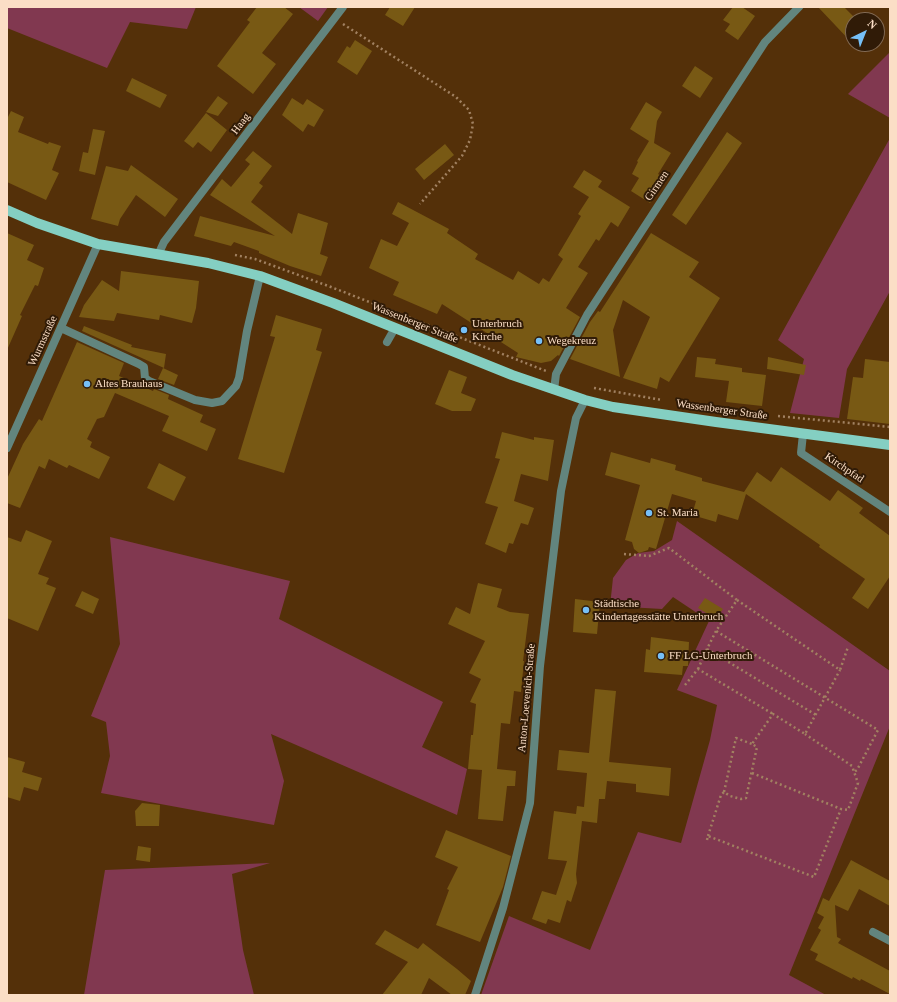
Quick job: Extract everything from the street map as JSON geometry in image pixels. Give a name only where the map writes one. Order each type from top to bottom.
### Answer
[{"type":"main road","name":"Wassenberger Straße","points":[[7,210],[37,223],[98,244],[208,263],[260,276],[512,375],[585,400],[613,407],[890,445]]},
{"type":"street","name":"Haag","points":[[158,255],[164,242],[343,7]]},
{"type":"street","name":"Girmen","points":[[554,390],[556,374],[595,302],[765,42],[799,7]]},
{"type":"street","name":"Wurmstraße","points":[[7,448],[98,244]]},
{"type":"street","points":[[61,328],[144,367],[146,378],[149,381],[195,400],[212,403],[222,401],[236,386],[239,378],[246,331],[260,276]]},
{"type":"street","points":[[387,342],[395,328]]},
{"type":"street","name":"Anton-Loevenich-Straße","points":[[474,995],[503,908],[530,803],[540,666],[561,491],[576,418],[585,400]]},
{"type":"street","name":"Kirchpfad","points":[[803,434],[801,453],[890,512]]},
{"type":"street","points":[[873,932],[890,941]]},
{"type":"path","points":[[334,18],[456,97],[468,110],[473,124],[470,140],[462,156],[420,204]]},
{"type":"path","points":[[586,386],[670,401]]},
{"type":"path","points":[[776,416],[890,427]]},
{"type":"path","points":[[624,554],[649,556],[670,548],[737,600],[840,670]]},
{"type":"path","points":[[685,685],[698,669],[716,630],[737,600]]},
{"type":"path","points":[[716,630],[878,730],[857,770],[854,772]]},
{"type":"path","points":[[805,734],[840,670],[848,647]]},
{"type":"path","points":[[707,649],[816,715]]},
{"type":"path","points":[[698,669],[805,734],[852,766],[858,783],[848,810],[841,809],[752,773]]},
{"type":"path","points":[[752,744],[773,714]]},
{"type":"path","points":[[707,840],[721,795],[724,792],[736,738],[757,747],[746,798],[741,799],[730,796],[724,792]]},
{"type":"path","points":[[708,836],[814,877],[841,809]]},
{"type":"shaded area","points":[[7,7],[196,7],[187,29],[130,22],[107,68],[7,28]]},
{"type":"shaded area","points":[[299,7],[328,7],[318,21]]},
{"type":"shaded area","points":[[890,52],[890,118],[848,94]]},
{"type":"shaded area","points":[[890,138],[890,291],[847,369],[839,418],[790,413],[804,359],[778,340]]},
{"type":"shaded area","points":[[677,521],[890,671],[890,726],[789,975],[826,995],[481,995],[509,916],[590,950],[638,832],[681,843],[710,740],[717,705],[677,690],[709,621],[673,597],[662,609],[610,606],[613,578],[626,560],[638,553],[654,551],[672,540]]},
{"type":"shaded area","points":[[110,537],[290,581],[279,619],[443,702],[422,747],[467,769],[457,815],[271,734],[284,781],[274,825],[101,793],[110,756],[106,722],[91,716],[120,644]]},
{"type":"shaded area","points":[[270,863],[232,874],[243,950],[254,995],[84,995],[105,870]]},
{"type":"building","points":[[257,7],[284,7],[293,14],[262,53],[276,64],[253,94],[217,66],[250,22],[247,20]]},
{"type":"building","points":[[390,7],[415,7],[403,26],[385,15]]},
{"type":"building","points":[[733,7],[742,7],[755,16],[738,40],[725,31],[730,24],[723,20]]},
{"type":"building","points":[[818,7],[844,7],[849,12],[845,12],[845,36]]},
{"type":"building","points":[[355,40],[372,51],[357,75],[337,62],[347,46],[350,48]]},
{"type":"building","points":[[695,66],[713,78],[700,98],[682,86]]},
{"type":"building","points":[[132,78],[167,95],[160,108],[126,91]]},
{"type":"building","points":[[218,96],[228,103],[218,116],[206,112]]},
{"type":"building","points":[[292,98],[303,105],[307,99],[324,110],[314,127],[308,124],[303,132],[282,115]]},
{"type":"building","points":[[646,102],[662,112],[657,121],[654,143],[671,153],[658,174],[666,179],[650,203],[631,191],[639,178],[632,174],[638,162],[637,161],[649,141],[630,129]]},
{"type":"building","points":[[11,111],[24,117],[18,132],[48,144],[49,142],[61,146],[52,170],[59,173],[46,200],[7,182],[7,119]]},
{"type":"building","points":[[206,113],[227,130],[211,152],[198,142],[193,148],[184,141]]},
{"type":"building","points":[[93,129],[105,131],[95,175],[79,171],[83,152],[88,153]]},
{"type":"building","points":[[727,132],[742,143],[686,225],[672,215]]},
{"type":"building","points":[[445,144],[454,155],[424,180],[415,169]]},
{"type":"building","points":[[253,151],[272,166],[259,183],[263,186],[251,202],[292,234],[298,213],[328,223],[320,254],[328,257],[321,276],[290,266],[259,253],[259,251],[234,242],[231,246],[194,236],[200,216],[275,236],[210,195],[222,179],[231,187],[250,164],[245,160]]},
{"type":"building","points":[[131,165],[178,199],[165,217],[136,195],[120,219],[118,226],[91,219],[106,166],[128,171]]},
{"type":"building","points":[[584,170],[602,181],[598,187],[630,207],[618,227],[611,222],[599,241],[596,239],[578,267],[588,273],[566,308],[580,317],[559,356],[558,355],[551,361],[541,363],[516,357],[518,353],[442,304],[437,314],[393,295],[399,282],[369,268],[381,239],[397,246],[409,223],[392,214],[398,202],[449,229],[447,233],[478,254],[475,259],[513,280],[518,271],[539,284],[543,278],[549,282],[563,259],[558,255],[581,216],[578,214],[589,197],[573,187]]},
{"type":"building","points":[[7,233],[34,245],[27,260],[44,268],[38,286],[35,285],[20,315],[22,316],[7,350]]},
{"type":"building","points":[[651,233],[699,262],[689,277],[720,298],[669,382],[660,377],[657,389],[623,378],[650,317],[623,300],[613,330],[620,377],[570,359],[590,322],[598,311],[600,312]]},
{"type":"building","points":[[121,271],[199,281],[196,308],[192,323],[160,315],[159,320],[117,313],[114,321],[79,317],[84,305],[102,280],[119,291]]},
{"type":"building","points":[[276,315],[322,329],[316,350],[322,352],[284,473],[238,459],[275,337],[270,336]]},
{"type":"building","points":[[84,326],[132,345],[131,347],[166,354],[164,368],[82,331]]},
{"type":"building","points":[[77,342],[124,363],[119,376],[153,391],[154,389],[169,395],[168,399],[203,415],[200,422],[216,429],[207,451],[162,431],[169,416],[115,393],[104,417],[97,419],[87,439],[92,442],[90,447],[110,457],[99,479],[69,465],[67,468],[49,459],[45,469],[39,466],[20,508],[7,503],[7,479],[23,444],[39,419],[42,421]]},
{"type":"building","points":[[697,357],[716,359],[715,364],[742,368],[742,372],[766,375],[762,406],[726,402],[729,381],[695,377]]},
{"type":"building","points":[[768,357],[806,365],[804,375],[767,369]]},
{"type":"building","points":[[865,359],[890,362],[890,424],[847,419],[853,377],[863,378]]},
{"type":"building","points":[[163,368],[178,375],[174,385],[158,379]]},
{"type":"building","points":[[449,370],[467,377],[461,393],[476,399],[471,411],[452,411],[435,404]]},
{"type":"building","points":[[502,432],[534,440],[534,437],[554,440],[548,481],[521,474],[514,501],[534,508],[528,525],[521,523],[513,544],[509,543],[506,553],[485,544],[498,507],[485,503],[500,459],[495,458]]},
{"type":"building","points":[[611,452],[650,463],[651,458],[676,465],[675,470],[702,478],[702,481],[744,492],[757,472],[771,482],[781,467],[830,501],[838,490],[863,508],[859,513],[890,536],[890,576],[868,609],[852,598],[865,579],[819,547],[820,545],[746,494],[738,520],[718,514],[716,522],[692,515],[696,501],[672,494],[656,549],[649,547],[648,550],[639,553],[634,549],[632,542],[625,540],[640,485],[605,475]]},
{"type":"building","points":[[159,463],[186,477],[174,501],[147,488]]},
{"type":"building","points":[[26,530],[52,541],[38,574],[49,578],[46,584],[56,588],[38,631],[7,618],[7,537],[21,542]]},
{"type":"building","points":[[478,583],[502,589],[497,607],[510,612],[529,614],[521,692],[514,691],[510,724],[501,723],[497,769],[516,771],[515,786],[507,786],[503,821],[478,819],[482,770],[468,769],[476,704],[470,702],[481,679],[469,673],[485,641],[448,624],[456,607],[470,614]]},
{"type":"building","points":[[82,591],[99,599],[93,614],[75,606]]},
{"type":"building","points":[[705,598],[723,609],[716,619],[698,608]]},
{"type":"building","name":"Städtische Kindertagesstätte Unterbruch","points":[[575,599],[600,602],[597,634],[573,632]]},
{"type":"building","name":"FF LG-Unterbruch","points":[[651,637],[689,642],[688,666],[683,666],[682,675],[644,672],[646,649],[650,650]]},
{"type":"building","points":[[595,689],[616,691],[609,762],[671,768],[669,796],[636,792],[636,784],[607,781],[605,799],[599,799],[597,823],[582,821],[576,874],[577,883],[571,902],[567,900],[560,923],[548,919],[546,924],[532,919],[542,891],[556,895],[567,861],[548,859],[554,811],[576,814],[577,806],[584,807],[587,773],[557,770],[559,750],[589,753]]},
{"type":"building","points":[[7,757],[25,762],[22,772],[42,778],[38,791],[24,787],[20,801],[7,797]]},
{"type":"building","points":[[142,803],[160,805],[159,826],[136,826],[135,811]]},
{"type":"building","points":[[446,830],[511,856],[503,887],[480,942],[436,925],[449,890],[447,889],[458,867],[435,857]]},
{"type":"building","points":[[138,846],[151,848],[150,862],[136,860]]},
{"type":"building","points":[[851,860],[890,881],[890,906],[859,889],[848,911],[835,905],[837,937],[841,939],[838,943],[890,971],[890,994],[861,979],[860,981],[853,977],[852,979],[815,960],[818,954],[810,950],[821,930],[818,928],[824,917],[817,913],[823,898],[829,901]]},
{"type":"building","points":[[385,930],[418,949],[423,943],[457,969],[471,981],[465,995],[452,995],[429,978],[421,995],[382,995],[408,962],[375,944]]},
{"type":"place","name":"Unterbruch Kirche","points":[[464,330]]},
{"type":"place","name":"Wegekreuz","points":[[539,341]]},
{"type":"place","name":"Altes Brauhaus","points":[[87,384]]},
{"type":"place","name":"St. Maria","points":[[649,513]]},
{"type":"place","name":"Städtische Kindertagesstätte Unterbruch","points":[[586,610]]},
{"type":"place","name":"FF LG-Unterbruch","points":[[661,656]]}]
